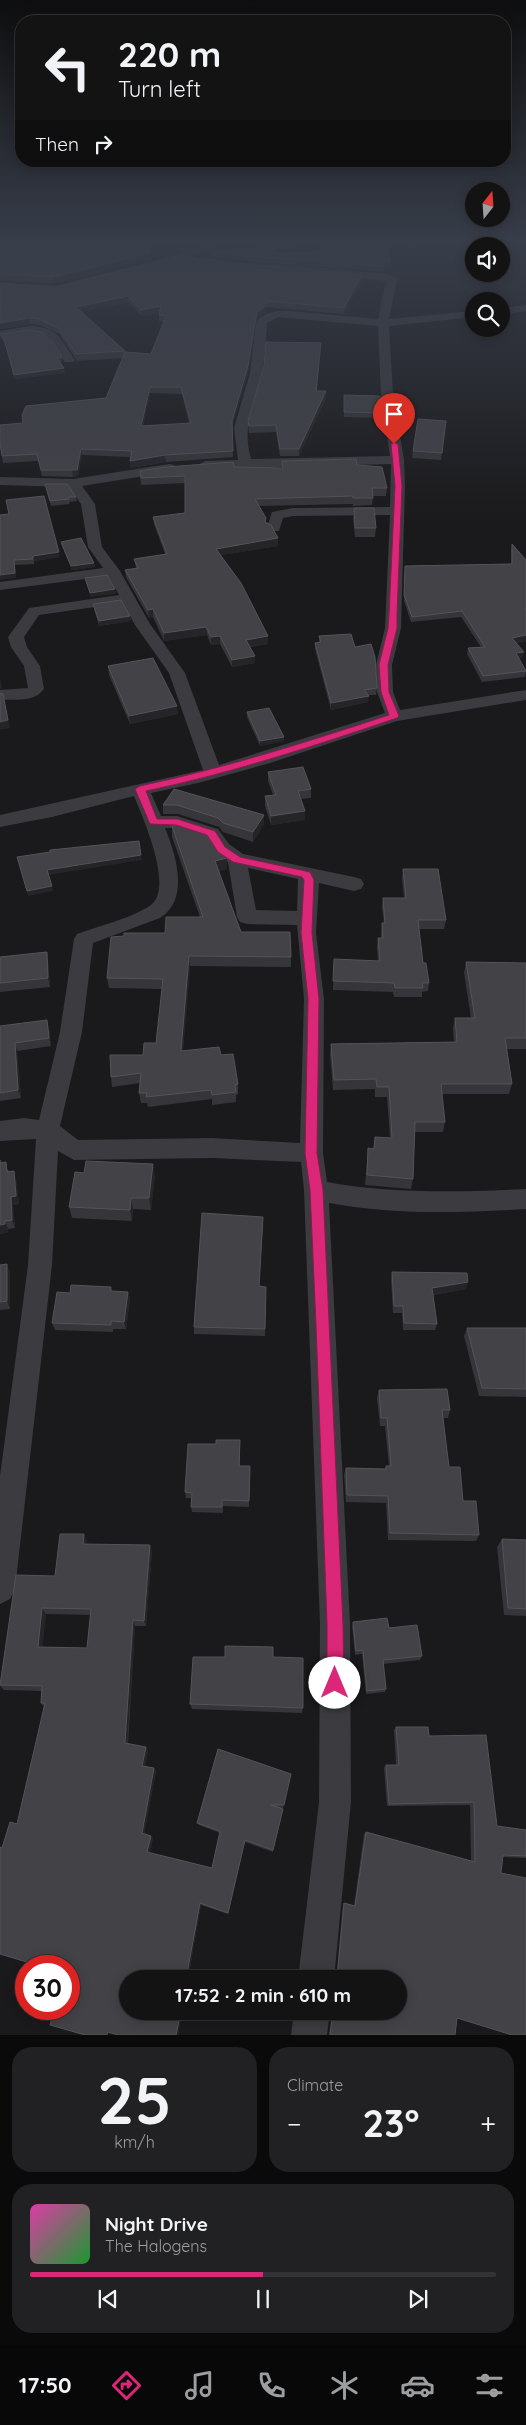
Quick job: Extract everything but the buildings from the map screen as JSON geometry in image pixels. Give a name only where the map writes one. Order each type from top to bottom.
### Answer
[{"type":"street","points":[[51,335],[56,338],[69,360]]},
{"type":"street","points":[[245,462],[238,427],[254,380],[260,335]]},
{"type":"street","points":[[384,335],[387,394],[397,460],[393,628],[384,665],[385,692],[394,716]]},
{"type":"street","points":[[0,481],[73,483],[190,466],[245,462],[397,460]]},
{"type":"street","points":[[73,483],[88,504],[95,547],[113,572],[143,625],[177,673],[213,773]]},
{"type":"street","points":[[274,528],[277,515],[293,512],[397,511]]},
{"type":"street","points":[[0,586],[113,572]]},
{"type":"street","points":[[0,695],[30,694],[36,689],[32,666],[16,637],[34,611],[128,598]]},
{"type":"street","points":[[0,821],[52,811],[213,773],[282,753],[394,716],[526,695]]},
{"type":"street","points":[[0,1589],[40,1265],[48,1130],[71,1032],[84,938],[160,909],[169,892],[168,867],[140,789]]},
{"type":"street","points":[[153,822],[177,822],[211,833],[222,849],[237,859],[354,884]]},
{"type":"street","points":[[237,859],[247,917],[308,918]]},
{"type":"street","points":[[306,874],[309,880],[306,933],[314,999],[311,1153],[316,1190],[335,1624],[335,1802],[317,1970]]},
{"type":"street","points":[[0,1131],[24,1128],[48,1130],[74,1150],[212,1148],[311,1153]]},
{"type":"street","points":[[316,1190],[364,1199],[490,1202],[526,1199]]},
{"type":"street","points":[[309,2035],[311,2020]]},
{"type":"route","points":[[335,1683],[335,1624],[323,1325],[316,1190],[311,1153],[314,1078],[314,999],[306,933],[309,880],[306,874],[237,859],[222,849],[211,833],[177,822],[153,822],[140,789],[198,777],[264,759],[394,716],[385,692],[384,665],[393,628],[398,486],[394,444]]}]
